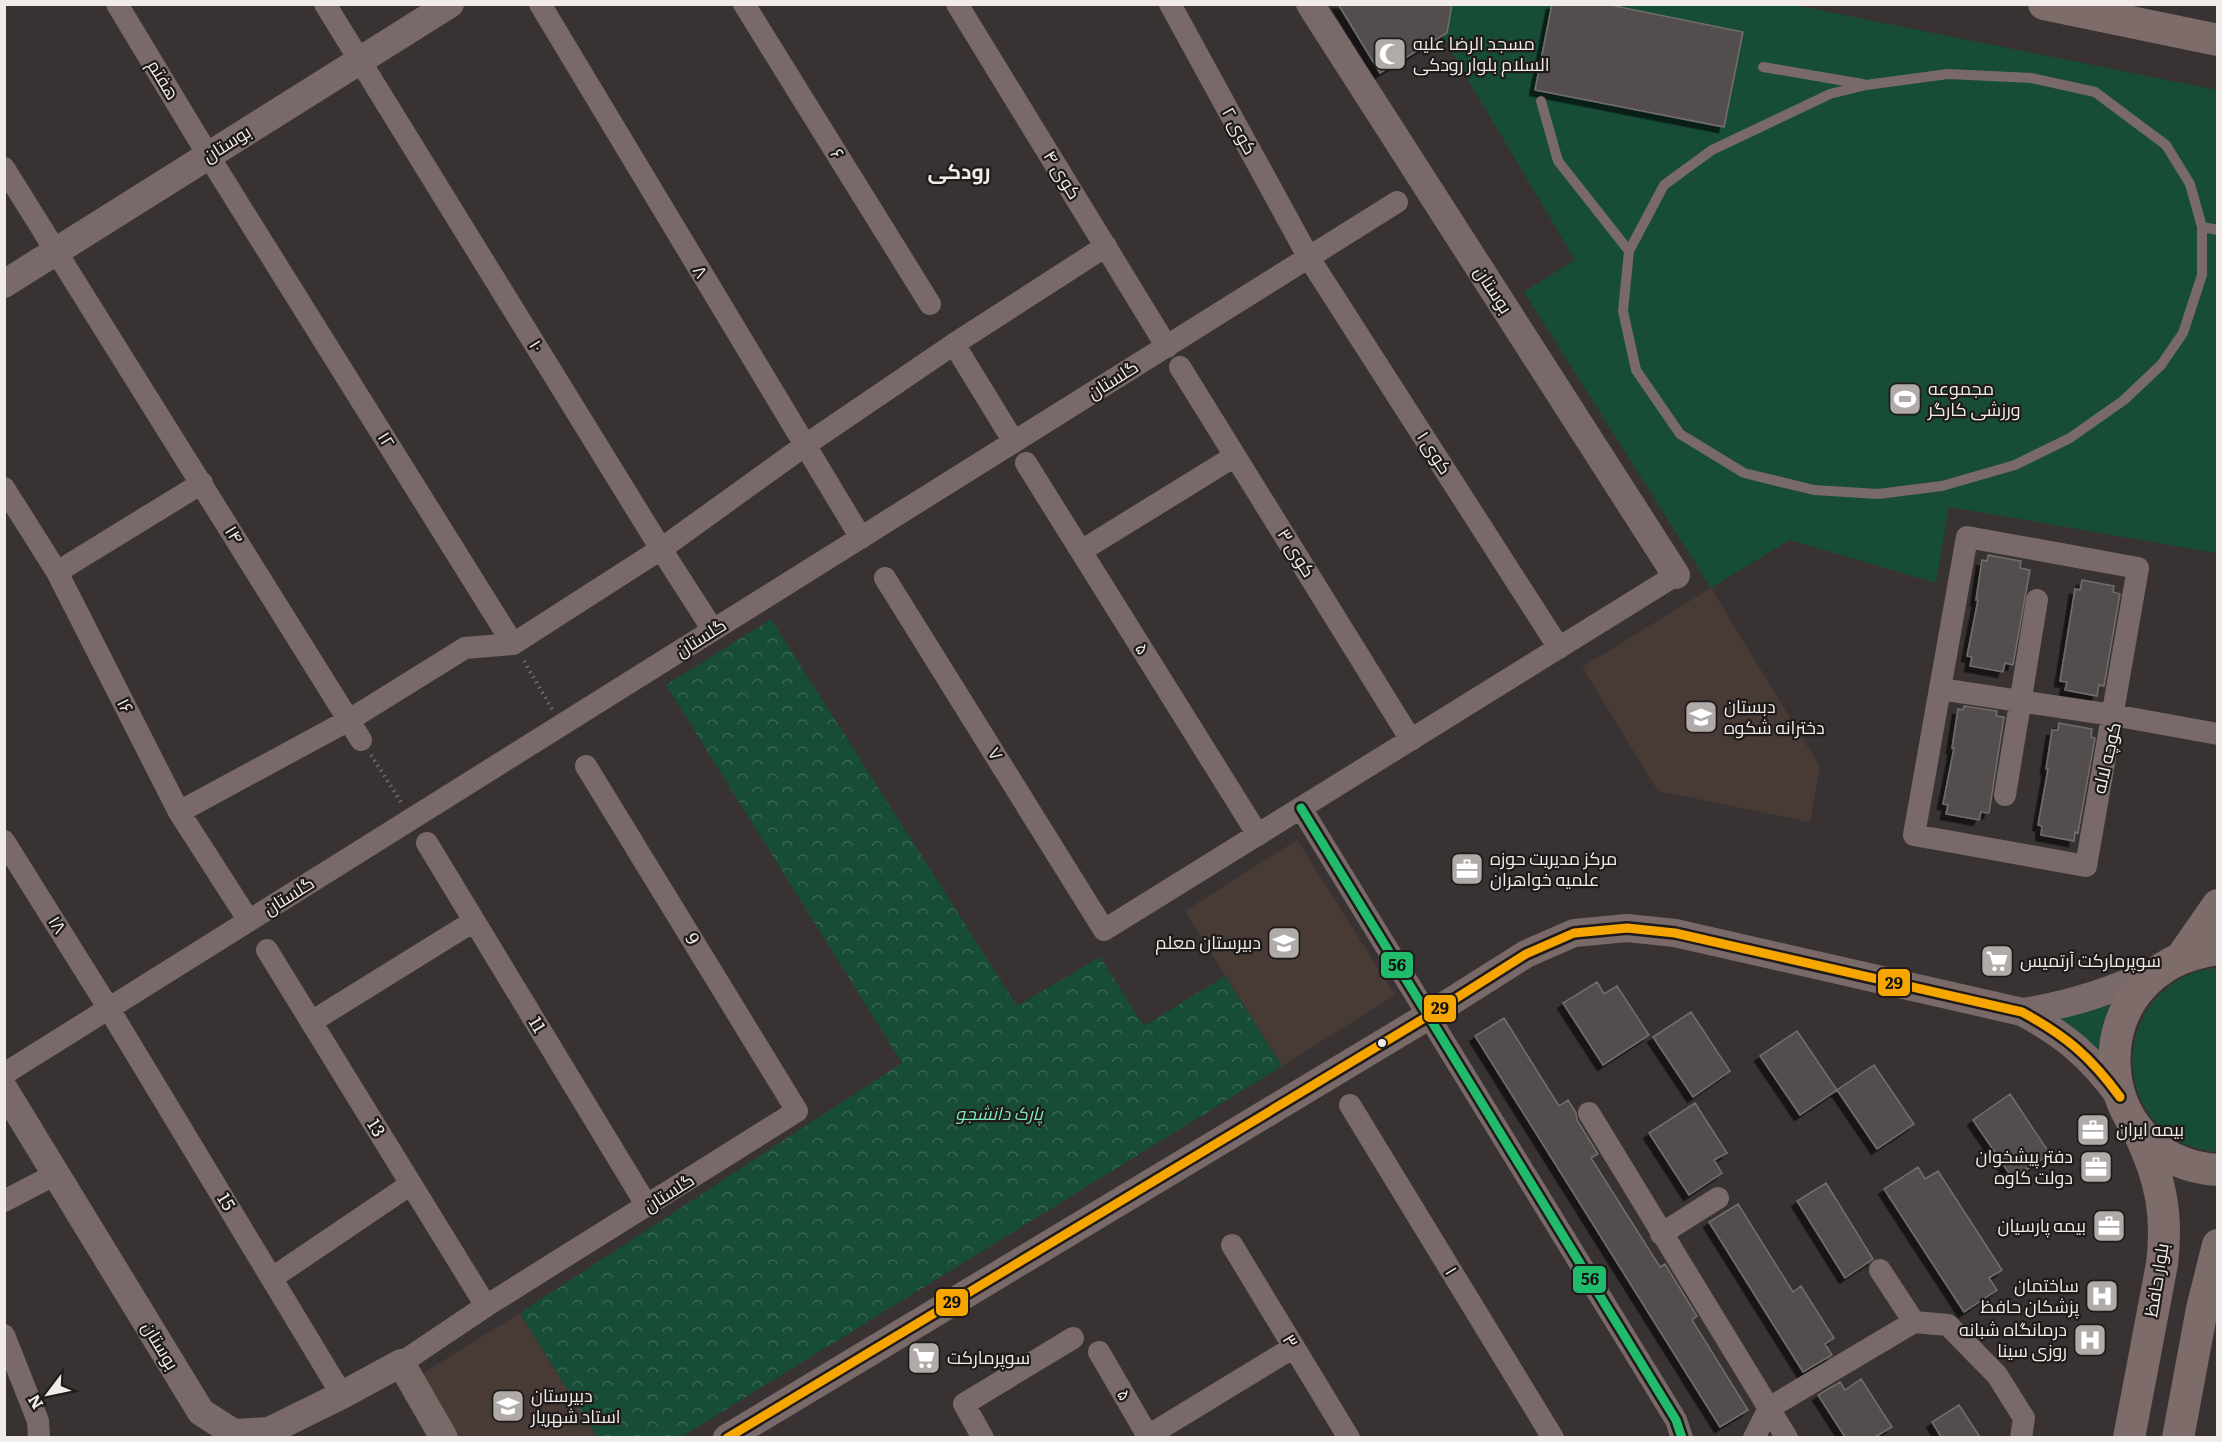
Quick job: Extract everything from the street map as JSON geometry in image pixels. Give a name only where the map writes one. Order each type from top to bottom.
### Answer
[{"type":"main road","points":[[2044,4],[2217,40]]},
{"type":"main road","points":[[2172,963],[2217,904]]},
{"type":"main road","points":[[2217,949],[2172,963],[2151,976],[2136,993],[2125,1011],[2120,1025],[2114,1060],[2120,1097],[2136,1126],[2146,1138],[2170,1156],[2197,1167],[2217,1170]]},
{"type":"main road","name":"بلوار حافظ","points":[[2129,1437],[2165,1240],[2163,1202],[2158,1180],[2136,1126]]},
{"type":"main road","points":[[2178,1437],[2202,1309],[2217,1245]]},
{"type":"street","name":"هفتم","points":[[117,4],[208,155]]},
{"type":"street","name":"۱۰","points":[[325,4],[713,630]]},
{"type":"street","name":"بوستان","points":[[4,284],[450,4]]},
{"type":"street","name":"۸","points":[[540,4],[861,538]]},
{"type":"street","name":"۶","points":[[744,4],[930,304]]},
{"type":"street","name":"کوی ۴","points":[[957,4],[1167,346]]},
{"type":"street","name":"کوی ۲","points":[[1170,4],[1308,258]]},
{"type":"street","name":"بوستان","points":[[1310,4],[1676,575]]},
{"type":"street","name":"۱۲","points":[[208,155],[513,644]]},
{"type":"street","name":"۱۴","points":[[4,168],[361,740]]},
{"type":"street","name":"گلستان","points":[[4,1074],[1397,202]]},
{"type":"street","points":[[179,812],[349,720],[465,648],[513,644],[661,549],[804,446],[954,344],[1106,246]]},
{"type":"street","name":"کوی ۱","points":[[1308,258],[1559,648]]},
{"type":"street","points":[[954,344],[1014,442]]},
{"type":"street","name":"کوی ۳","points":[[1180,367],[1411,740]]},
{"type":"street","points":[[1081,551],[1235,456]]},
{"type":"street","name":"۵","points":[[1026,463],[1258,835]]},
{"type":"street","points":[[57,572],[202,483]]},
{"type":"street","name":"۱۶","points":[[4,488],[57,572],[179,812],[249,921]]},
{"type":"street","points":[[1967,537],[2138,568],[2113,715],[1940,689],[1967,537]]},
{"type":"street","points":[[1258,835],[1676,575]]},
{"type":"street","name":"۷","points":[[885,578],[1104,930],[1258,835]]},
{"type":"street","points":[[2006,795],[2037,600]]},
{"type":"street","name":"کوچه لاله","points":[[1940,689],[1914,835],[2086,866],[2113,715],[2217,734]]},
{"type":"street","name":"9","points":[[586,766],[797,1111]]},
{"type":"street","points":[[1301,808],[1670,1410],[1681,1430],[1682,1437]]},
{"type":"street","name":"۱۸","points":[[4,841],[109,1009]]},
{"type":"street","name":"11","points":[[427,843],[647,1206]]},
{"type":"street","points":[[311,1022],[474,921]]},
{"type":"street","points":[[727,1437],[1535,950],[1574,933],[1627,928],[1675,933],[2022,1012],[2068,1040],[2088,1057],[2120,1097]]},
{"type":"street","name":"13","points":[[267,950],[486,1306]]},
{"type":"street","points":[[2022,1012],[2051,1008],[2091,998],[2172,963]]},
{"type":"street","name":"15","points":[[109,1009],[342,1395]]},
{"type":"street","name":"بوستان","points":[[4,1089],[201,1412],[233,1435],[271,1434],[401,1363]]},
{"type":"street","name":"۱","points":[[1350,1105],[1553,1437]]},
{"type":"street","name":"گلستان","points":[[401,1363],[486,1306],[797,1111]]},
{"type":"street","points":[[1589,1113],[1787,1437]]},
{"type":"street","points":[[4,1201],[56,1174]]},
{"type":"street","points":[[272,1278],[411,1184]]},
{"type":"street","points":[[1661,1234],[1718,1198]]},
{"type":"street","name":"۳","points":[[1232,1245],[1348,1437]]},
{"type":"street","points":[[1880,1270],[1914,1322]]},
{"type":"street","points":[[1754,1437],[1769,1408],[1914,1322],[1948,1325],[1997,1375],[2024,1418],[2021,1437]]},
{"type":"street","points":[[4,1335],[38,1421],[39,1437]]},
{"type":"street","points":[[983,1437],[964,1404],[1073,1338]]},
{"type":"street","points":[[1149,1437],[1294,1347]]},
{"type":"street","name":"۵","points":[[1099,1352],[1149,1437]]},
{"type":"street","points":[[401,1363],[444,1437]]},
{"type":"lane","points":[[1763,67],[1866,85]]},
{"type":"lane","points":[[1948,74],[2031,78],[2095,92],[2166,145],[2190,184],[2202,227],[2202,275],[2183,333],[2161,365],[2124,400],[2070,438],[2015,465],[1942,486],[1878,494],[1814,490],[1744,473],[1680,434],[1636,370],[1623,311],[1629,251],[1664,185],[1712,150],[1830,94],[1866,85],[1948,74]]},
{"type":"lane","points":[[1540,101],[1558,161],[1629,251]]},
{"type":"lane","points":[[2202,227],[2217,230]]},
{"type":"path","points":[[513,644],[561,726]]},
{"type":"path","points":[[361,740],[412,819]]},
{"type":"shaded area","name":"دبستان دخترانه شکوه","points":[[1711,588],[1820,767],[1810,822],[1658,791],[1582,667]]},
{"type":"shaded area","name":"دبیرستان معلم","points":[[1297,840],[1395,995],[1282,1066],[1185,911]]},
{"type":"shaded area","name":"دبیرستان استاد شهریار","points":[[520,1313],[597,1437],[458,1437],[420,1375]]},
{"type":"green space","name":"مجموعه ورزشی کارگر","points":[[1452,5],[1794,5],[2217,90],[2217,553],[1949,507],[1936,583],[1790,540],[1711,588],[1524,292],[1575,260],[1442,36],[1447,33]]},
{"type":"green space","name":"پارک دانشجو","points":[[771,619],[1017,1006],[1100,957],[1144,1026],[1225,976],[1282,1066],[681,1437],[597,1437],[520,1313],[902,1063],[666,685]]},
{"type":"green space","points":[[2217,968],[2217,1152],[2184,1144],[2157,1123],[2144,1105],[2136,1085],[2133,1064],[2134,1043],[2140,1023],[2151,1004],[2178,980],[2197,972]]},
{"type":"green space","points":[[2114,1004],[2099,1052],[2056,1018]]},
{"type":"building","name":"مسجد الرضا علیه السلام بلوار رودکی","points":[[1338,4],[1452,4],[1447,33],[1380,73]]},
{"type":"building","points":[[1552,4],[1605,4],[1743,32],[1724,127],[1535,90]]},
{"type":"building","points":[[1988,555],[2021,561],[2020,568],[2030,570],[2013,665],[2005,663],[2003,672],[1970,666],[1972,657],[1967,656],[1978,600],[1976,600],[1982,560],[1987,561]]},
{"type":"building","points":[[2082,580],[2114,586],[2113,592],[2120,594],[2104,686],[2099,685],[2097,696],[2065,690],[2067,682],[2060,681],[2075,589],[2080,590]]},
{"type":"building","points":[[1964,706],[1997,711],[1996,716],[2004,717],[1989,813],[1981,812],[1979,820],[1946,814],[1948,805],[1943,804],[1954,748],[1952,748],[1958,709],[1963,710]]},
{"type":"building","points":[[2059,723],[2092,729],[2091,737],[2095,738],[2078,833],[2075,832],[2074,841],[2041,835],[2042,826],[2038,825],[2052,730],[2058,730]]},
{"type":"building","points":[[1597,982],[1604,994],[1617,986],[1649,1035],[1603,1065],[1563,1003]]},
{"type":"building","points":[[1691,1012],[1730,1071],[1693,1097],[1653,1037]]},
{"type":"building","points":[[1504,1018],[1559,1106],[1568,1100],[1576,1113],[1577,1120],[1598,1154],[1591,1158],[1660,1267],[1665,1264],[1697,1316],[1692,1320],[1748,1410],[1720,1427],[1475,1036]]},
{"type":"building","points":[[1797,1031],[1837,1090],[1800,1115],[1760,1056]]},
{"type":"building","points":[[1874,1065],[1914,1124],[1877,1149],[1837,1090]]},
{"type":"building","points":[[2010,1094],[2050,1154],[2013,1179],[1973,1120]]},
{"type":"building","points":[[1695,1103],[1727,1153],[1714,1160],[1722,1173],[1689,1195],[1649,1133]]},
{"type":"building","points":[[1918,1167],[1925,1179],[1938,1171],[2002,1270],[1989,1278],[1997,1290],[1964,1312],[1884,1189]]},
{"type":"building","points":[[1826,1183],[1873,1259],[1845,1278],[1797,1201]]},
{"type":"building","points":[[1738,1204],[1793,1292],[1801,1286],[1834,1338],[1825,1344],[1832,1355],[1803,1372],[1709,1222]]},
{"type":"building","points":[[1861,1379],[1892,1427],[1875,1437],[1845,1437],[1818,1395],[1840,1382],[1845,1390]]},
{"type":"building","points":[[1959,1405],[1980,1437],[1941,1437],[1932,1422]]},
{"type":"transit line","name":"56","points":[[1301,808],[1676,1420],[1682,1438]]},
{"type":"transit line","name":"29","points":[[727,1438],[1428,1016],[1526,954],[1574,933],[1627,928],[1675,933],[2022,1012],[2076,1048],[2120,1097]]},
{"type":"place","name":"مسجد الرضا علیه السلام بلوار رودکی","points":[[1390,54]]},
{"type":"place","name":"مجموعه ورزشی کارگر","points":[[1905,399]]},
{"type":"place","name":"دبستان دخترانه شکوه","points":[[1701,717]]},
{"type":"place","name":"مرکز مدیریت حوزه علمیه خواهران","points":[[1467,869]]},
{"type":"place","name":"دبیرستان معلم","points":[[1284,943]]},
{"type":"place","name":"سوپرمارکت آرتمیس","points":[[1997,961]]},
{"type":"place","name":"بیمه ایران","points":[[2093,1130]]},
{"type":"place","name":"دفتر پیشخوان دولت کاوه","points":[[2096,1167]]},
{"type":"place","name":"بیمه پارسیان","points":[[2109,1226]]},
{"type":"place","name":"ساختمان پزشکان حافظ","points":[[2102,1296]]},
{"type":"place","name":"درمانگاه شبانه روزی سینا","points":[[2090,1340]]},
{"type":"place","name":"سوپرمارکت","points":[[924,1358]]},
{"type":"place","name":"دبیرستان استاد شهریار","points":[[508,1406]]},
{"type":"district","name":"رودکی","points":[[959,172]]}]
